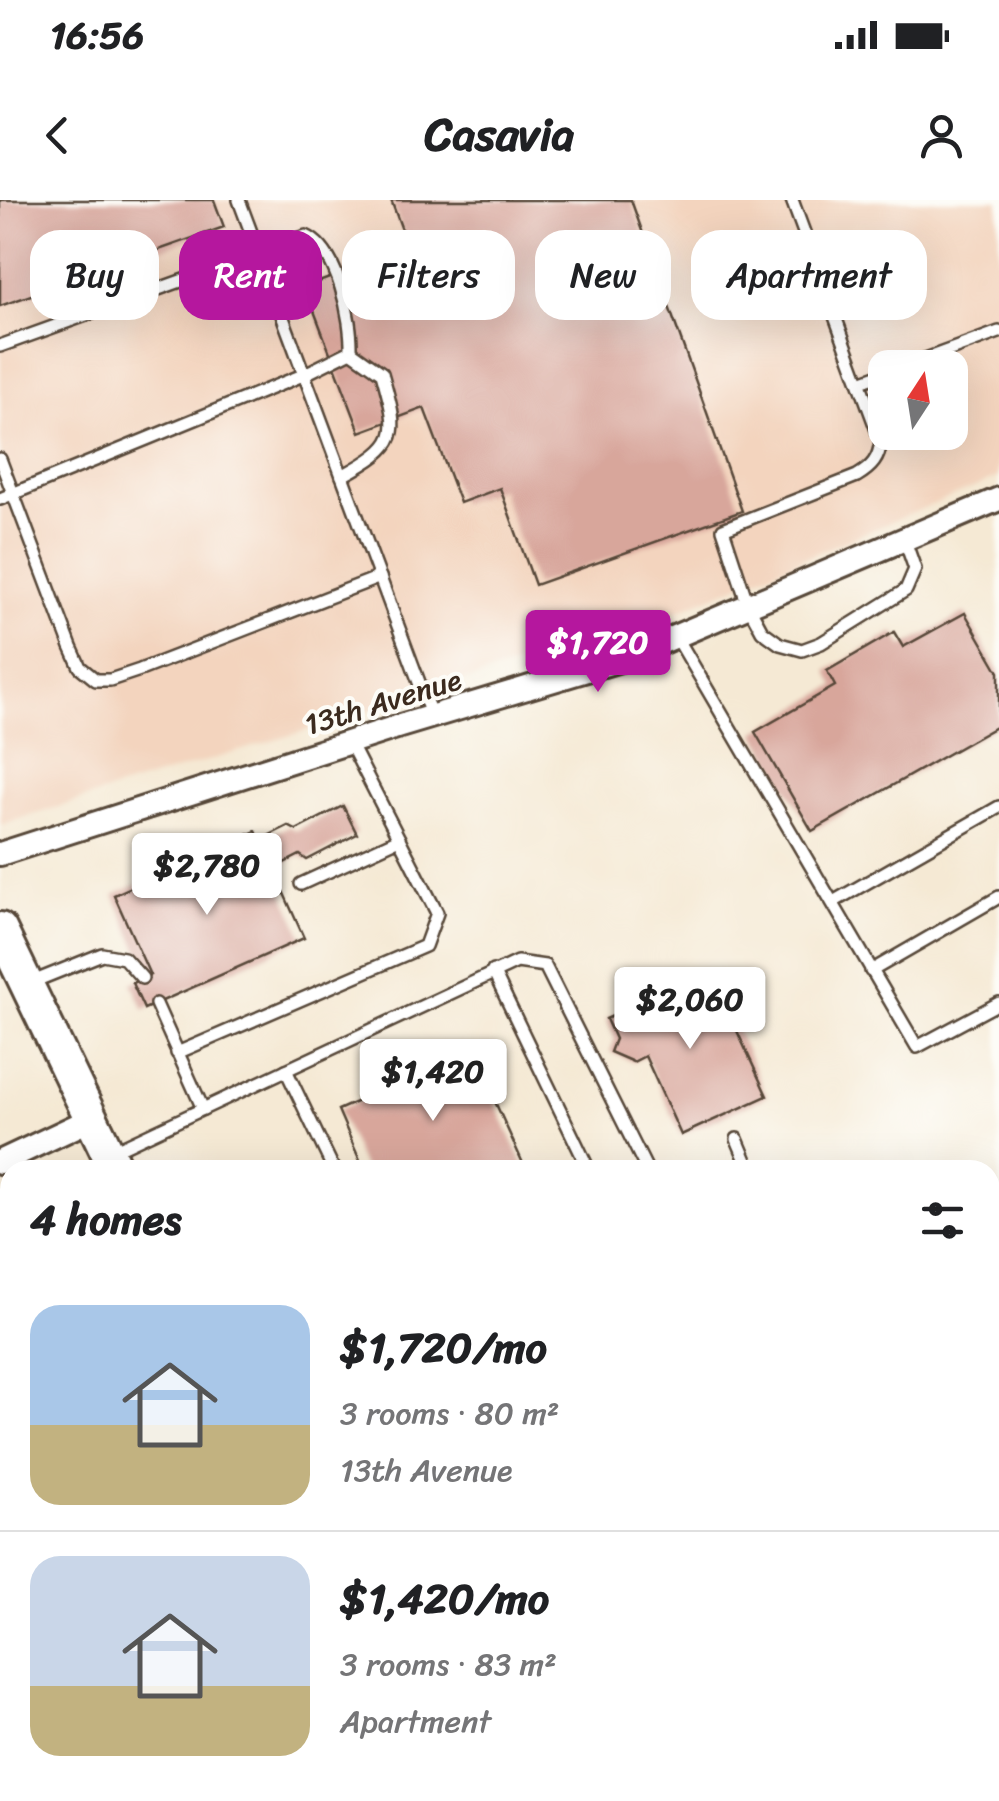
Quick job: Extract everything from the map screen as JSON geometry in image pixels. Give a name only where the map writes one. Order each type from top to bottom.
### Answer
[{"type":"main road","points":[[0,929],[111,1160]]},
{"type":"street","name":"13th Avenue","points":[[0,854],[620,660],[904,538],[995,509]]},
{"type":"street","points":[[4,1160],[91,1119]]},
{"type":"lane","points":[[240,200],[251,230]]},
{"type":"lane","points":[[792,200],[882,441],[880,454],[871,468],[723,529],[748,605],[762,630],[780,644],[802,650],[820,643],[906,590],[915,569],[904,538]]},
{"type":"lane","points":[[322,248],[352,322],[351,351]]},
{"type":"lane","points":[[0,346],[179,281]]},
{"type":"lane","points":[[283,320],[432,717]]},
{"type":"lane","points":[[950,350],[999,332]]},
{"type":"lane","points":[[0,498],[303,375],[351,351]]},
{"type":"lane","points":[[342,476],[375,458],[390,440],[396,424],[382,373],[351,351]]},
{"type":"lane","points":[[860,382],[868,379]]},
{"type":"lane","points":[[0,458],[71,648],[80,667],[96,680],[110,680],[140,670],[380,577]]},
{"type":"lane","points":[[676,636],[918,1047],[999,1002]]},
{"type":"lane","points":[[177,1053],[425,946],[437,914],[350,742]]},
{"type":"lane","points":[[833,902],[999,806]]},
{"type":"lane","points":[[300,884],[399,838]]},
{"type":"lane","points":[[872,971],[999,897]]},
{"type":"lane","points":[[26,984],[102,954],[124,958],[142,978]]},
{"type":"lane","points":[[115,1160],[203,1108],[518,962],[545,966],[642,1160]]},
{"type":"lane","points":[[492,972],[584,1160]]},
{"type":"lane","points":[[156,1004],[203,1108]]},
{"type":"lane","points":[[286,1070],[329,1160]]},
{"type":"lane","points":[[737,1139],[746,1160]]},
{"type":"shaded area","points":[[0,200],[999,200],[999,477],[631,630],[0,825]]},
{"type":"building","points":[[0,200],[214,200],[224,227],[179,230],[179,243],[159,250],[159,230],[30,230],[30,295],[0,306]]},
{"type":"building","points":[[391,200],[631,200],[642,230],[535,230],[535,320],[671,320],[671,312],[742,511],[535,585],[500,488],[460,503],[424,408],[360,432],[318,320],[322,320],[322,281],[342,273],[342,320],[515,320],[515,230],[402,230]]},
{"type":"building","points":[[965,613],[999,672],[999,725],[812,831],[755,732],[835,686],[827,671],[894,632],[903,647]]},
{"type":"building","points":[[343,806],[357,834],[307,860],[300,855],[278,866],[264,838],[288,826],[296,830]]},
{"type":"building","points":[[256,831],[304,938],[144,1009],[132,983],[150,975],[114,895]]},
{"type":"building","points":[[709,973],[724,1004],[740,996],[744,1002],[727,1009],[767,1096],[681,1135],[645,1056],[633,1062],[610,1052],[615,1039],[606,1019]]},
{"type":"building","points":[[472,1051],[521,1160],[360,1160],[338,1110]]}]
